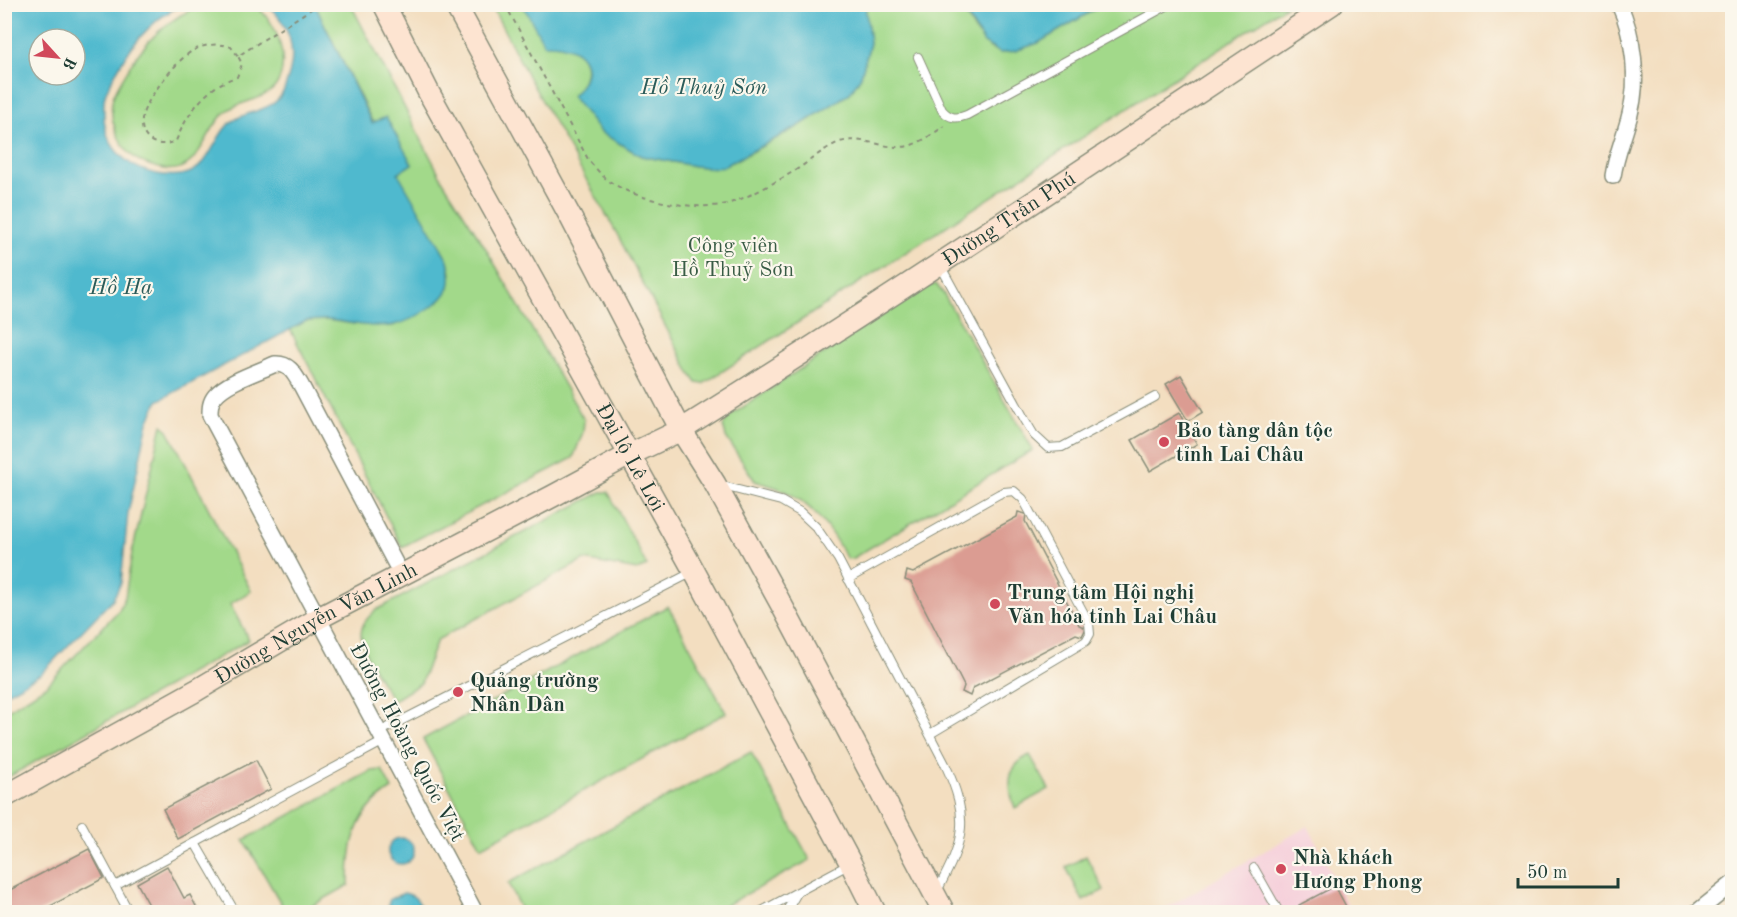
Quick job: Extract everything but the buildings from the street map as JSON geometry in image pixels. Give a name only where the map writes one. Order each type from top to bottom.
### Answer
[{"type":"main road","name":"Đại lộ Lê Lợi","points":[[384,4],[429,93],[694,571],[875,912]]},
{"type":"main road","points":[[455,4],[592,257],[681,430],[715,484],[781,604],[940,904]]},
{"type":"main road","name":"Đường Trần Phú","points":[[629,455],[681,430],[870,310],[939,263],[1023,211],[1169,111],[1332,4]]},
{"type":"main road","name":"Đường Nguyễn Văn Linh","points":[[4,797],[188,695],[319,618],[629,455]]},
{"type":"street","points":[[1612,176],[1631,112],[1634,84],[1630,43],[1619,4]]},
{"type":"street","name":"Đường Hoàng Quốc Việt","points":[[402,576],[302,387],[288,367],[274,364],[235,383],[214,397],[210,405],[210,415],[474,912]]},
{"type":"street","points":[[1697,912],[1732,884]]},
{"type":"lane","points":[[918,57],[942,110],[949,117],[957,118],[967,115],[1170,4]]},
{"type":"lane","points":[[939,263],[1025,420],[1041,443],[1048,448],[1062,447],[1155,397]]},
{"type":"lane","points":[[715,484],[768,496],[792,506],[816,527],[848,579],[930,734],[954,786],[961,813],[962,829],[959,847],[940,904]]},
{"type":"lane","points":[[848,579],[999,494],[1014,491],[1023,499],[1089,623],[1090,634],[1079,646],[930,734]]},
{"type":"lane","points":[[115,886],[382,737],[694,571]]},
{"type":"lane","points":[[82,825],[128,912]]},
{"type":"lane","points":[[195,843],[235,912]]},
{"type":"lane","points":[[760,912],[851,864]]},
{"type":"lane","points":[[1254,868],[1279,912]]},
{"type":"lane","points":[[786,912],[798,892]]},
{"type":"path","points":[[238,56],[319,4]]},
{"type":"path","points":[[505,4],[589,161],[609,182],[632,194],[653,200],[707,206],[728,204],[792,172],[836,144],[848,140],[901,147],[926,138],[950,123]]},
{"type":"path","points":[[217,44],[231,47],[238,56],[242,63],[237,77],[218,84],[203,99],[183,123],[176,141],[166,145],[156,144],[149,140],[142,126],[148,100],[185,56],[195,49],[217,44]]},
{"type":"shaded area","name":"Nhà khách Hương Phong","points":[[1308,826],[1351,912],[1159,912]]},
{"type":"green space","points":[[204,4],[243,4],[254,6],[263,12],[270,21],[280,45],[282,70],[279,81],[267,94],[227,111],[219,119],[201,149],[186,165],[176,169],[164,169],[150,165],[138,160],[128,152],[120,140],[112,116],[113,98],[131,64],[148,43],[179,16]]},
{"type":"green space","points":[[315,5],[351,5],[443,181],[485,247],[584,420],[583,432],[573,458],[402,547],[290,329],[306,321],[327,320],[393,326],[449,288],[451,273],[448,260],[397,173],[412,164],[373,123]]},
{"type":"green space","name":"Công viên Hồ Thuỷ Sơn","points":[[491,5],[523,5],[553,41],[572,48],[580,54],[584,60],[586,72],[573,96],[600,132],[641,156],[715,168],[735,161],[799,126],[850,93],[861,76],[870,43],[865,5],[960,5],[975,31],[990,48],[1001,53],[1038,43],[1102,5],[1287,5],[703,384],[697,383],[690,373],[617,234],[528,76]]},
{"type":"green space","points":[[936,284],[1033,450],[853,558],[847,559],[828,528],[803,502],[793,495],[755,481],[726,437],[723,426],[728,417],[924,287]]},
{"type":"green space","points":[[162,425],[168,430],[251,591],[230,604],[249,640],[5,779],[5,712],[47,685],[119,610],[125,597],[132,553]]},
{"type":"green space","points":[[601,492],[608,492],[647,566],[637,570],[584,560],[437,640],[421,683],[393,701],[363,645],[362,628],[370,616],[376,610]]},
{"type":"green space","points":[[668,606],[726,713],[481,847],[423,739]]},
{"type":"green space","points":[[751,752],[810,860],[713,912],[522,912],[508,883]]},
{"type":"green space","points":[[1030,755],[1049,789],[1015,808],[1010,777],[1016,765]]},
{"type":"green space","points":[[382,770],[392,789],[369,808],[356,830],[350,856],[349,885],[301,912],[286,912],[244,840],[371,771]]},
{"type":"green space","points":[[1086,856],[1104,890],[1083,901],[1066,867]]},
{"type":"water","name":"Hồ Hạ","points":[[5,4],[182,5],[157,20],[136,41],[112,79],[104,103],[105,127],[114,148],[141,169],[175,176],[197,168],[207,158],[222,132],[232,121],[269,106],[282,94],[291,68],[290,38],[281,20],[267,5],[315,5],[372,123],[386,117],[412,164],[398,173],[448,260],[449,287],[443,297],[427,310],[394,325],[370,326],[326,320],[306,321],[158,401],[148,422],[128,513],[121,583],[113,599],[41,674],[5,694]]},
{"type":"water","name":"Hồ Thuỷ Sơn","points":[[523,5],[865,5],[870,43],[861,76],[850,93],[799,126],[724,166],[715,168],[695,166],[641,156],[600,132],[572,96],[581,85],[585,75],[586,66],[583,58],[568,47],[544,44]]},
{"type":"water","points":[[960,5],[1102,5],[1038,43],[1015,51],[1000,53],[984,43]]},
{"type":"water","points":[[401,838],[410,842],[414,851],[410,860],[401,864],[392,860],[388,851],[392,842]]},
{"type":"water","points":[[404,893],[417,900],[421,912],[386,912],[390,899]]},
{"type":"place","name":"Bảo tàng dân tộc tỉnh Lai Châu","points":[[1164,442]]},
{"type":"place","name":"Trung tâm Hội nghị Văn hóa tỉnh Lai Châu","points":[[995,604]]},
{"type":"place","name":"Quảng trường Nhân Dân","points":[[458,692]]},
{"type":"place","name":"Nhà khách Hương Phong","points":[[1281,869]]}]
